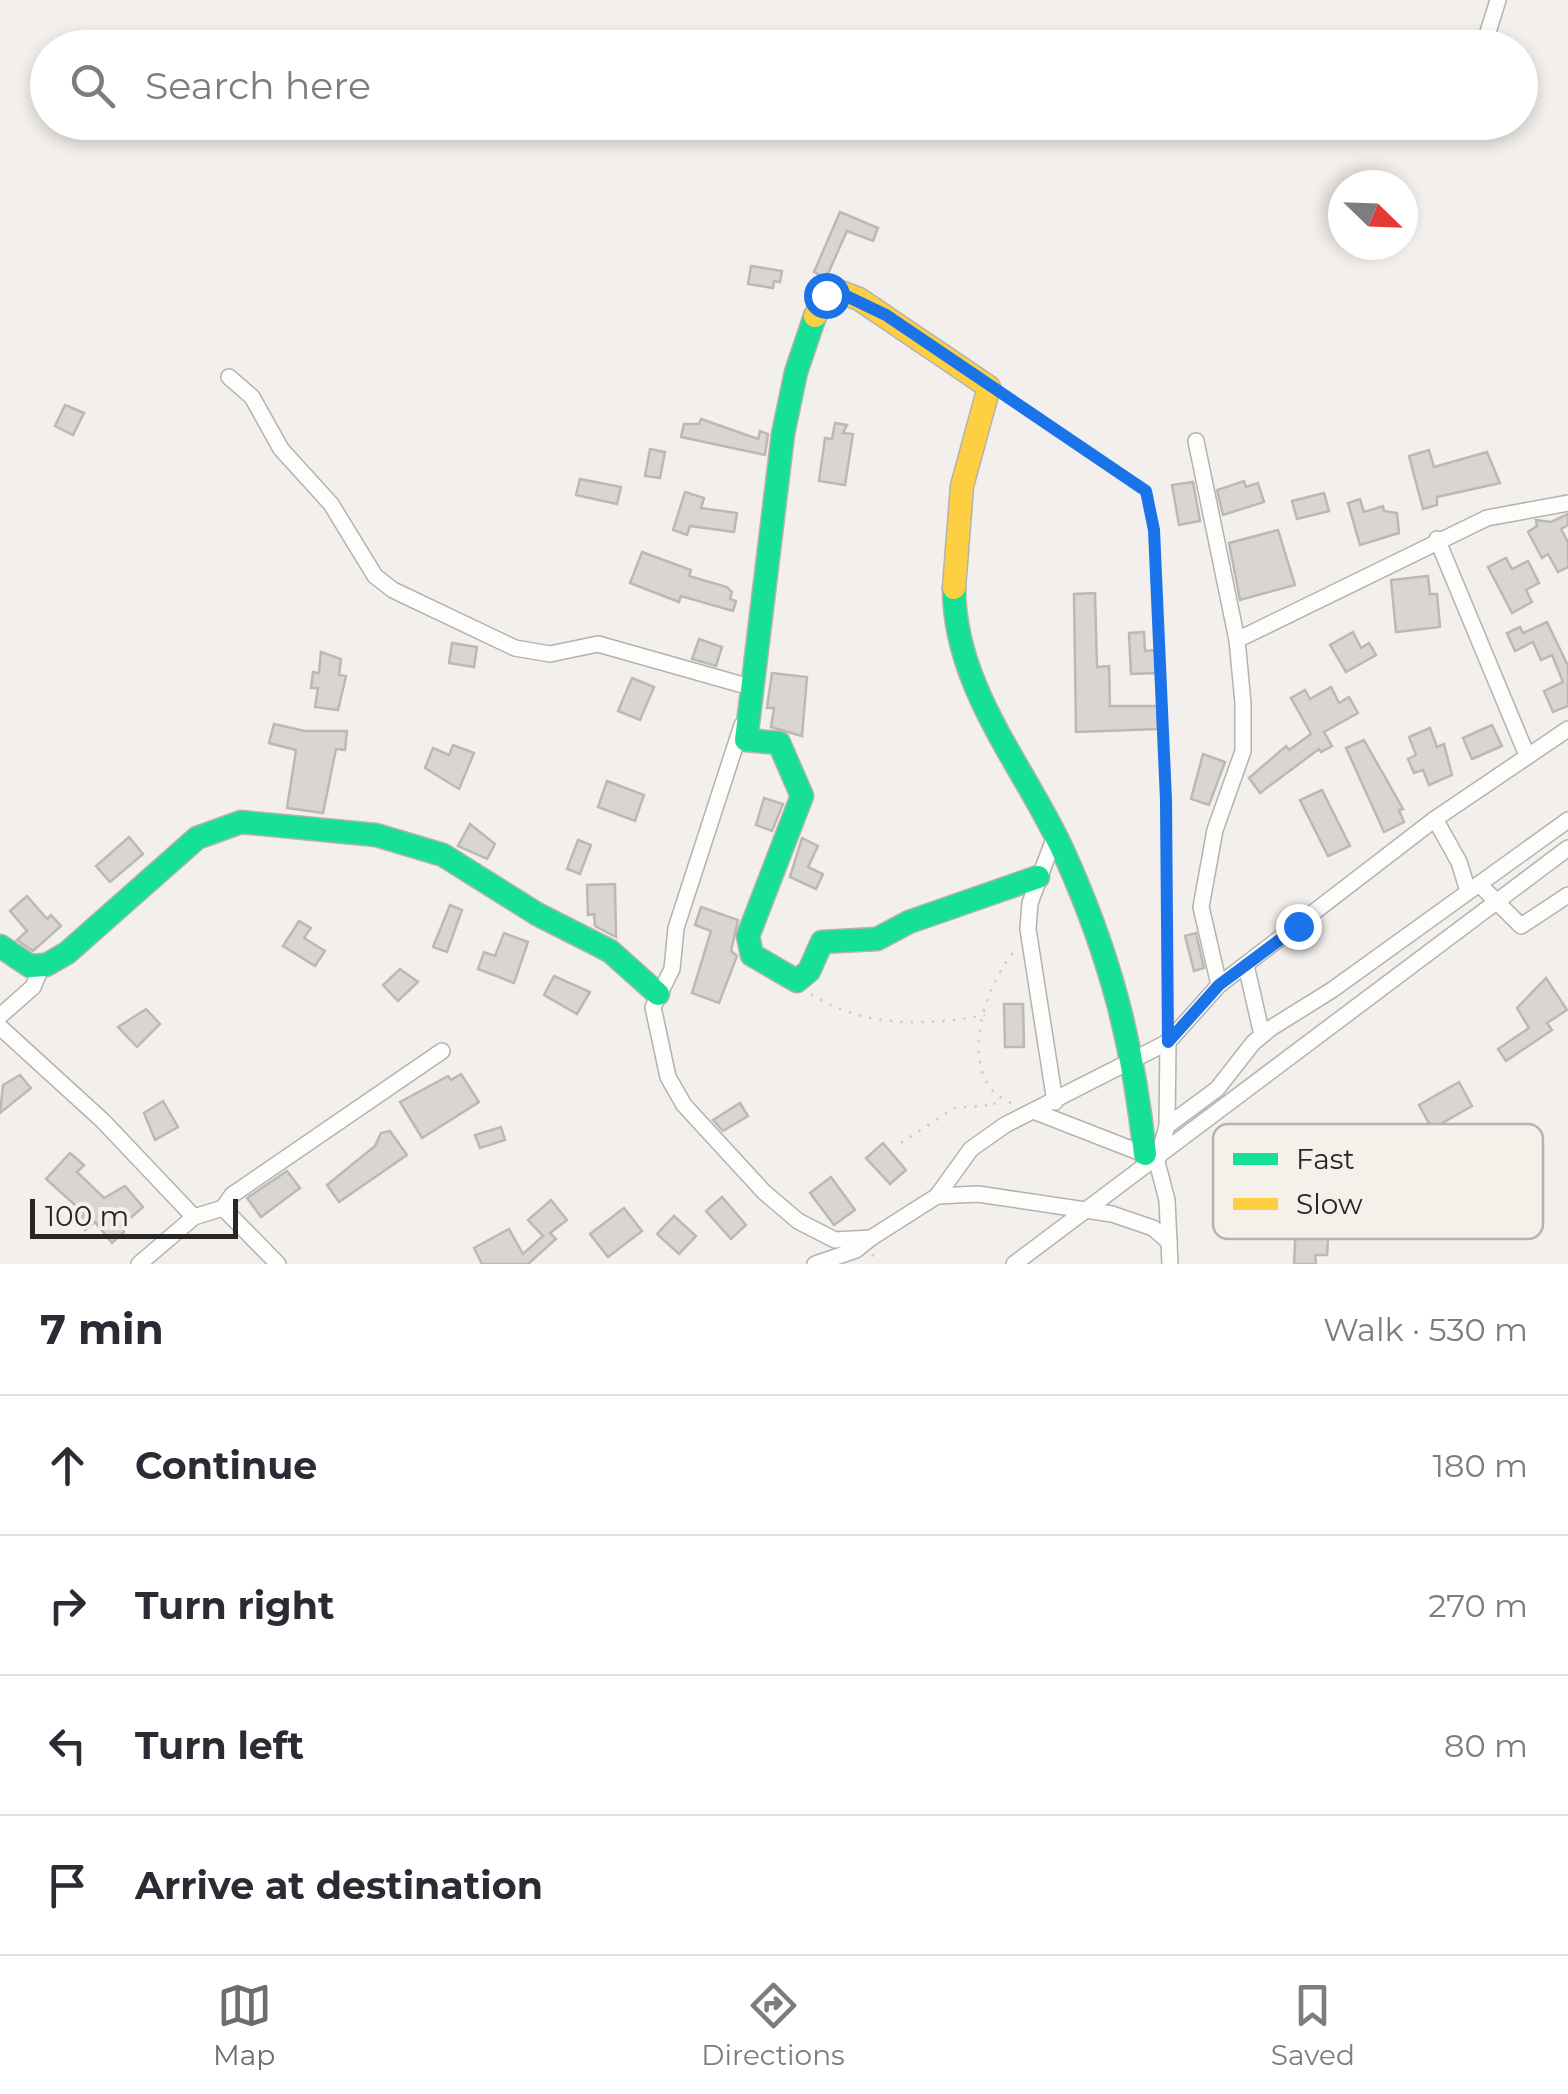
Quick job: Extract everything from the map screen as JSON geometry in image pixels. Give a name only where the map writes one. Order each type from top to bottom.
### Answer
[{"type":"street","points":[[1489,30],[1498,0]]},
{"type":"street","points":[[1038,877],[909,922],[877,939],[822,942],[809,971],[797,981],[752,955],[748,936],[802,796],[780,742],[746,740],[768,533],[792,398],[810,327],[826,295],[838,292],[859,299],[989,387],[963,482],[956,546],[958,631],[974,683],[1055,836],[1110,964],[1134,1058],[1152,1156],[1167,1200],[1170,1264]]},
{"type":"street","points":[[229,378],[252,397],[281,448],[331,504],[374,576],[393,590],[515,648],[543,655],[598,644],[750,692]]},
{"type":"street","points":[[1196,441],[1237,640],[1242,751],[1216,830],[1201,907],[1219,985]]},
{"type":"street","points":[[1237,640],[1336,594],[1437,539],[1487,518],[1568,503]]},
{"type":"street","points":[[1437,539],[1526,753]]},
{"type":"street","points":[[750,692],[676,928],[672,969],[658,994],[652,1018],[668,1077],[684,1106],[724,1152],[764,1192],[820,1235],[835,1240],[871,1238]]},
{"type":"street","points":[[815,1264],[856,1250],[937,1196],[971,1148],[1168,1042],[1219,985],[1434,818],[1568,728]]},
{"type":"street","points":[[1434,818],[1473,888],[1514,923],[1525,926],[1568,895]]},
{"type":"street","points":[[1167,1126],[1217,1090],[1262,1035],[1568,820]]},
{"type":"street","points":[[0,1016],[33,986],[41,968],[102,926],[198,835],[220,824],[242,822],[376,834],[443,855],[536,914],[610,951],[658,994]]},
{"type":"street","points":[[1055,836],[1030,903],[1028,938],[1055,1102]]},
{"type":"street","points":[[1014,1264],[1152,1156],[1568,848]]},
{"type":"street","points":[[0,946],[31,967],[41,968]]},
{"type":"street","points":[[1246,964],[1262,1035]]},
{"type":"street","points":[[0,1027],[102,1121],[194,1217]]},
{"type":"street","points":[[1152,1156],[1167,1126],[1168,1042]]},
{"type":"street","points":[[139,1264],[194,1217],[223,1208],[232,1195],[442,1051]]},
{"type":"street","points":[[1036,1112],[1152,1156]]},
{"type":"street","points":[[937,1196],[978,1194],[1084,1209],[1140,1222],[1169,1242]]},
{"type":"street","points":[[223,1208],[278,1264]]},
{"type":"path","points":[[989,387],[1132,479],[1146,491],[1152,506],[1166,800],[1168,1042]]},
{"type":"path","points":[[901,1143],[954,1108],[994,1105],[978,1060],[984,1015],[1001,966],[1028,938]]},
{"type":"path","points":[[806,987],[833,1006],[895,1022],[939,1024],[984,1015]]},
{"type":"path","points":[[992,1093],[1036,1112]]},
{"type":"building","points":[[840,212],[878,228],[873,241],[847,231],[826,278],[814,272]]},
{"type":"building","points":[[751,266],[782,271],[780,282],[774,281],[773,288],[748,284]]},
{"type":"building","points":[[65,405],[84,413],[73,435],[55,426]]},
{"type":"building","points":[[701,419],[758,439],[760,431],[768,434],[765,455],[681,437],[684,424],[699,424]]},
{"type":"building","points":[[835,423],[847,425],[843,433],[853,434],[845,485],[819,481],[825,438],[832,439]]},
{"type":"building","points":[[650,449],[665,452],[660,478],[645,476]]},
{"type":"building","points":[[1429,450],[1434,467],[1487,452],[1500,483],[1437,497],[1437,505],[1423,509],[1409,456]]},
{"type":"building","points":[[580,479],[621,487],[617,504],[576,495]]},
{"type":"building","points":[[1244,481],[1246,487],[1258,483],[1264,502],[1223,515],[1217,490]]},
{"type":"building","points":[[1193,482],[1200,521],[1179,525],[1172,485]]},
{"type":"building","points":[[685,492],[704,498],[701,508],[737,513],[734,532],[690,526],[687,535],[673,530]]},
{"type":"building","points":[[1324,493],[1329,511],[1297,519],[1292,501]]},
{"type":"building","points":[[1360,499],[1364,512],[1383,506],[1384,511],[1397,513],[1399,533],[1360,545],[1348,503]]},
{"type":"building","points":[[1568,514],[1568,525],[1561,529],[1568,542],[1568,567],[1558,572],[1548,554],[1542,558],[1528,532],[1537,526],[1536,520],[1551,522]]},
{"type":"building","points":[[1278,530],[1295,585],[1240,600],[1229,543]]},
{"type":"building","points":[[642,552],[691,570],[689,576],[727,587],[732,592],[730,599],[736,601],[733,611],[681,596],[679,602],[630,583]]},
{"type":"building","points":[[1506,558],[1512,569],[1528,561],[1539,583],[1526,590],[1532,602],[1512,613],[1488,567]]},
{"type":"building","points":[[1428,576],[1430,594],[1437,594],[1440,627],[1396,632],[1391,580]]},
{"type":"building","points":[[1095,593],[1097,667],[1109,666],[1110,706],[1157,706],[1158,729],[1076,732],[1074,594]]},
{"type":"building","points":[[1547,622],[1568,666],[1568,706],[1553,712],[1544,691],[1563,682],[1552,655],[1541,660],[1533,642],[1515,651],[1507,633],[1520,627],[1523,633]]},
{"type":"building","points":[[1144,632],[1145,651],[1155,650],[1157,673],[1131,674],[1129,633]]},
{"type":"building","points":[[1353,632],[1361,648],[1369,643],[1376,655],[1346,672],[1330,645]]},
{"type":"building","points":[[699,639],[722,647],[716,666],[692,659]]},
{"type":"building","points":[[452,643],[477,647],[474,667],[449,663]]},
{"type":"building","points":[[321,652],[341,659],[339,675],[346,676],[338,710],[315,707],[318,688],[311,688],[313,672],[319,673]]},
{"type":"building","points":[[772,673],[807,677],[802,736],[771,727],[774,708],[767,708]]},
{"type":"building","points":[[632,678],[654,687],[640,720],[618,711]]},
{"type":"building","points":[[1331,687],[1339,703],[1349,697],[1358,713],[1324,732],[1332,746],[1321,752],[1319,749],[1260,793],[1249,778],[1286,746],[1289,750],[1311,734],[1291,698],[1305,690],[1310,699]]},
{"type":"building","points":[[274,724],[305,731],[347,731],[345,750],[336,749],[323,813],[287,808],[296,750],[269,743]]},
{"type":"building","points":[[1492,725],[1502,746],[1472,759],[1463,738]]},
{"type":"building","points":[[1430,728],[1437,747],[1444,744],[1452,775],[1429,785],[1423,770],[1414,773],[1408,759],[1416,755],[1409,737]]},
{"type":"building","points":[[1364,740],[1403,809],[1399,810],[1404,822],[1384,832],[1346,748]]},
{"type":"building","points":[[453,745],[474,753],[459,789],[425,768],[433,748],[449,755]]},
{"type":"building","points":[[1203,754],[1225,762],[1209,805],[1191,799]]},
{"type":"building","points":[[607,781],[644,795],[635,821],[598,807]]},
{"type":"building","points":[[1322,790],[1350,846],[1328,856],[1300,800]]},
{"type":"building","points":[[764,798],[783,804],[772,831],[756,825]]},
{"type":"building","points":[[470,824],[495,844],[487,859],[458,846]]},
{"type":"building","points":[[129,837],[143,854],[110,882],[96,866]]},
{"type":"building","points":[[802,838],[818,846],[808,867],[823,874],[816,889],[790,877]]},
{"type":"building","points":[[578,840],[591,845],[580,874],[567,869]]},
{"type":"building","points":[[615,884],[616,937],[595,926],[594,914],[588,915],[587,885]]},
{"type":"building","points":[[27,896],[47,919],[51,915],[61,926],[33,951],[17,940],[27,931],[10,911]]},
{"type":"building","points":[[450,905],[462,910],[447,952],[433,947]]},
{"type":"building","points":[[701,907],[738,920],[731,951],[737,956],[719,1003],[692,993],[711,931],[695,925]]},
{"type":"building","points":[[299,921],[311,928],[304,938],[325,951],[315,966],[283,946]]},
{"type":"building","points":[[504,933],[528,942],[514,983],[478,969],[484,952],[495,956]]},
{"type":"building","points":[[1196,933],[1204,968],[1194,971],[1185,936]]},
{"type":"building","points":[[400,969],[418,982],[398,1001],[383,985]]},
{"type":"building","points":[[554,976],[590,992],[577,1014],[544,995]]},
{"type":"building","points":[[1546,978],[1567,1010],[1547,1023],[1552,1030],[1506,1061],[1498,1049],[1529,1028],[1517,1008]]},
{"type":"building","points":[[1004,1004],[1023,1004],[1024,1047],[1005,1047]]},
{"type":"building","points":[[146,1009],[160,1024],[137,1047],[118,1027]]},
{"type":"building","points":[[461,1074],[479,1102],[422,1138],[400,1102],[448,1076],[451,1080]]},
{"type":"building","points":[[20,1075],[31,1088],[0,1113],[3,1085]]},
{"type":"building","points":[[1459,1082],[1472,1106],[1441,1124],[1429,1124],[1419,1105]]},
{"type":"building","points":[[163,1101],[178,1127],[155,1140],[144,1113]]},
{"type":"building","points":[[740,1103],[748,1116],[723,1131],[713,1120]]},
{"type":"building","points":[[501,1127],[505,1140],[480,1148],[475,1135]]},
{"type":"building","points":[[390,1131],[407,1155],[339,1202],[327,1185],[375,1146],[381,1133]]},
{"type":"building","points":[[883,1143],[906,1170],[890,1184],[866,1158]]},
{"type":"building","points":[[70,1153],[84,1165],[77,1172],[104,1198],[125,1186],[143,1207],[121,1226],[124,1232],[112,1243],[95,1222],[85,1230],[77,1221],[85,1214],[46,1179]]},
{"type":"building","points":[[287,1171],[300,1188],[261,1217],[247,1198]]},
{"type":"building","points":[[831,1177],[855,1210],[834,1225],[810,1193]]},
{"type":"building","points":[[722,1197],[746,1225],[731,1239],[706,1211]]},
{"type":"building","points":[[551,1200],[567,1220],[550,1233],[556,1239],[528,1264],[482,1264],[474,1248],[509,1229],[523,1254],[543,1236],[528,1220]]},
{"type":"building","points":[[624,1208],[642,1231],[608,1257],[590,1234]]},
{"type":"building","points":[[674,1216],[696,1236],[679,1254],[657,1234]]},
{"type":"building","points":[[1295,1239],[1328,1239],[1327,1255],[1315,1255],[1316,1264],[1294,1264]]},
{"type":"traffic: fast","points":[[815,316],[796,372],[783,434],[746,740],[779,743],[802,796],[748,936],[752,955],[797,981],[809,971],[822,942],[877,939],[909,922],[1038,877]]},
{"type":"traffic: fast","points":[[954,588],[957,625],[979,693],[1064,853],[1107,964],[1134,1074],[1145,1154]]},
{"type":"traffic: fast","points":[[0,946],[30,966],[46,965],[67,953],[197,838],[241,822],[376,835],[443,855],[537,914],[610,951],[658,994]]},
{"type":"traffic: slow","points":[[815,316],[829,293],[838,291],[859,299],[989,387],[962,486],[954,588]]},
{"type":"route","points":[[826,295],[838,292],[886,315],[1146,491],[1154,530],[1166,800],[1168,1042],[1219,985],[1298,926]]}]
